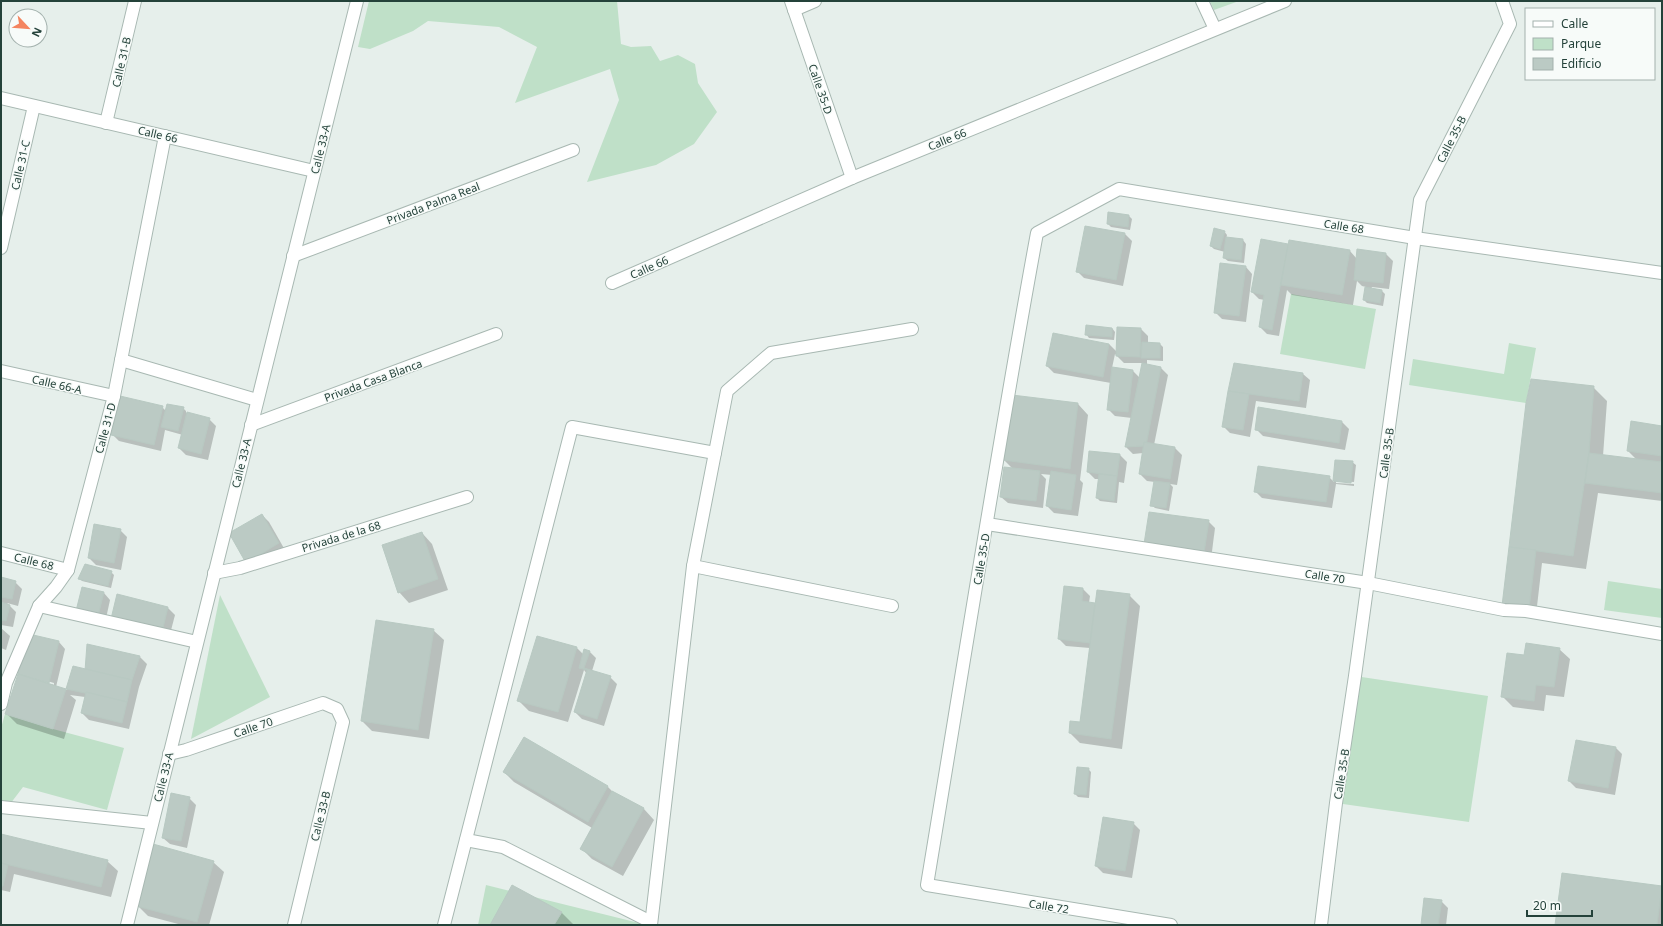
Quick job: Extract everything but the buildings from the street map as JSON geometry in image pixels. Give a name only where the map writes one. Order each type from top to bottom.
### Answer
[{"type":"street","name":"Calle 31-B","points":[[106,123],[135,1]]},
{"type":"street","name":"Calle 33-A","points":[[127,925],[357,1]]},
{"type":"street","points":[[792,5],[815,1]]},
{"type":"street","points":[[1202,1],[1215,29]]},
{"type":"street","name":"Calle 66","points":[[612,283],[852,178],[1285,1]]},
{"type":"street","name":"Calle 35-B","points":[[1321,925],[1336,803],[1368,583],[1420,200],[1510,24],[1502,1]]},
{"type":"street","name":"Calle 35-D","points":[[792,5],[852,178]]},
{"type":"street","name":"Calle 66","points":[[1,98],[314,171]]},
{"type":"street","name":"Calle 31-C","points":[[1,248],[34,106]]},
{"type":"street","name":"Calle 31-D","points":[[1,704],[6,683],[39,606],[56,587],[68,570],[114,396],[165,136]]},
{"type":"street","name":"Privada Palma Real","points":[[293,256],[573,150]]},
{"type":"street","name":"Calle 68","points":[[1037,233],[1119,189],[1415,238],[1662,273]]},
{"type":"street","name":"Calle 35-D","points":[[926,885],[1007,396],[1037,233]]},
{"type":"street","points":[[466,840],[503,847],[651,924],[693,566],[727,392],[771,354],[912,329]]},
{"type":"street","name":"Privada Casa Blanca","points":[[251,425],[496,334]]},
{"type":"street","points":[[121,360],[257,400]]},
{"type":"street","name":"Calle 66-A","points":[[1,371],[114,396]]},
{"type":"street","points":[[444,925],[572,427],[715,453]]},
{"type":"street","name":"Privada de la 68","points":[[214,574],[240,568],[467,497]]},
{"type":"street","name":"Calle 70","points":[[987,524],[1368,583],[1504,610],[1526,611],[1662,634]]},
{"type":"street","name":"Calle 68","points":[[1,553],[68,570]]},
{"type":"street","points":[[693,566],[892,606]]},
{"type":"street","points":[[39,606],[197,642]]},
{"type":"street","name":"Calle 70","points":[[169,754],[186,750],[324,703],[337,709]]},
{"type":"street","name":"Calle 33-B","points":[[294,925],[343,722],[337,709]]},
{"type":"street","points":[[1,807],[152,823]]},
{"type":"street","name":"Calle 72","points":[[926,885],[1108,920],[1171,925]]},
{"type":"green space","points":[[369,1],[617,1],[621,44],[631,47],[651,46],[660,61],[678,55],[695,64],[698,83],[717,112],[694,144],[656,165],[587,182],[619,100],[610,69],[515,103],[537,47],[499,27],[428,21],[413,31],[370,49],[358,47]]},
{"type":"green space","points":[[1210,1],[1239,1],[1214,10]]},
{"type":"green space","points":[[1291,294],[1376,309],[1365,369],[1280,354]]},
{"type":"green space","points":[[1509,343],[1536,348],[1526,403],[1409,385],[1413,359],[1504,374]]},
{"type":"green space","points":[[1608,581],[1662,589],[1662,618],[1604,610]]},
{"type":"green space","points":[[220,595],[270,697],[191,739]]},
{"type":"green space","points":[[1355,676],[1488,696],[1469,822],[1336,803]]},
{"type":"green space","points":[[5,714],[53,729],[124,748],[107,810],[23,787],[1,816],[1,728]]},
{"type":"green space","points":[[486,885],[639,923],[639,925],[478,925]]}]
